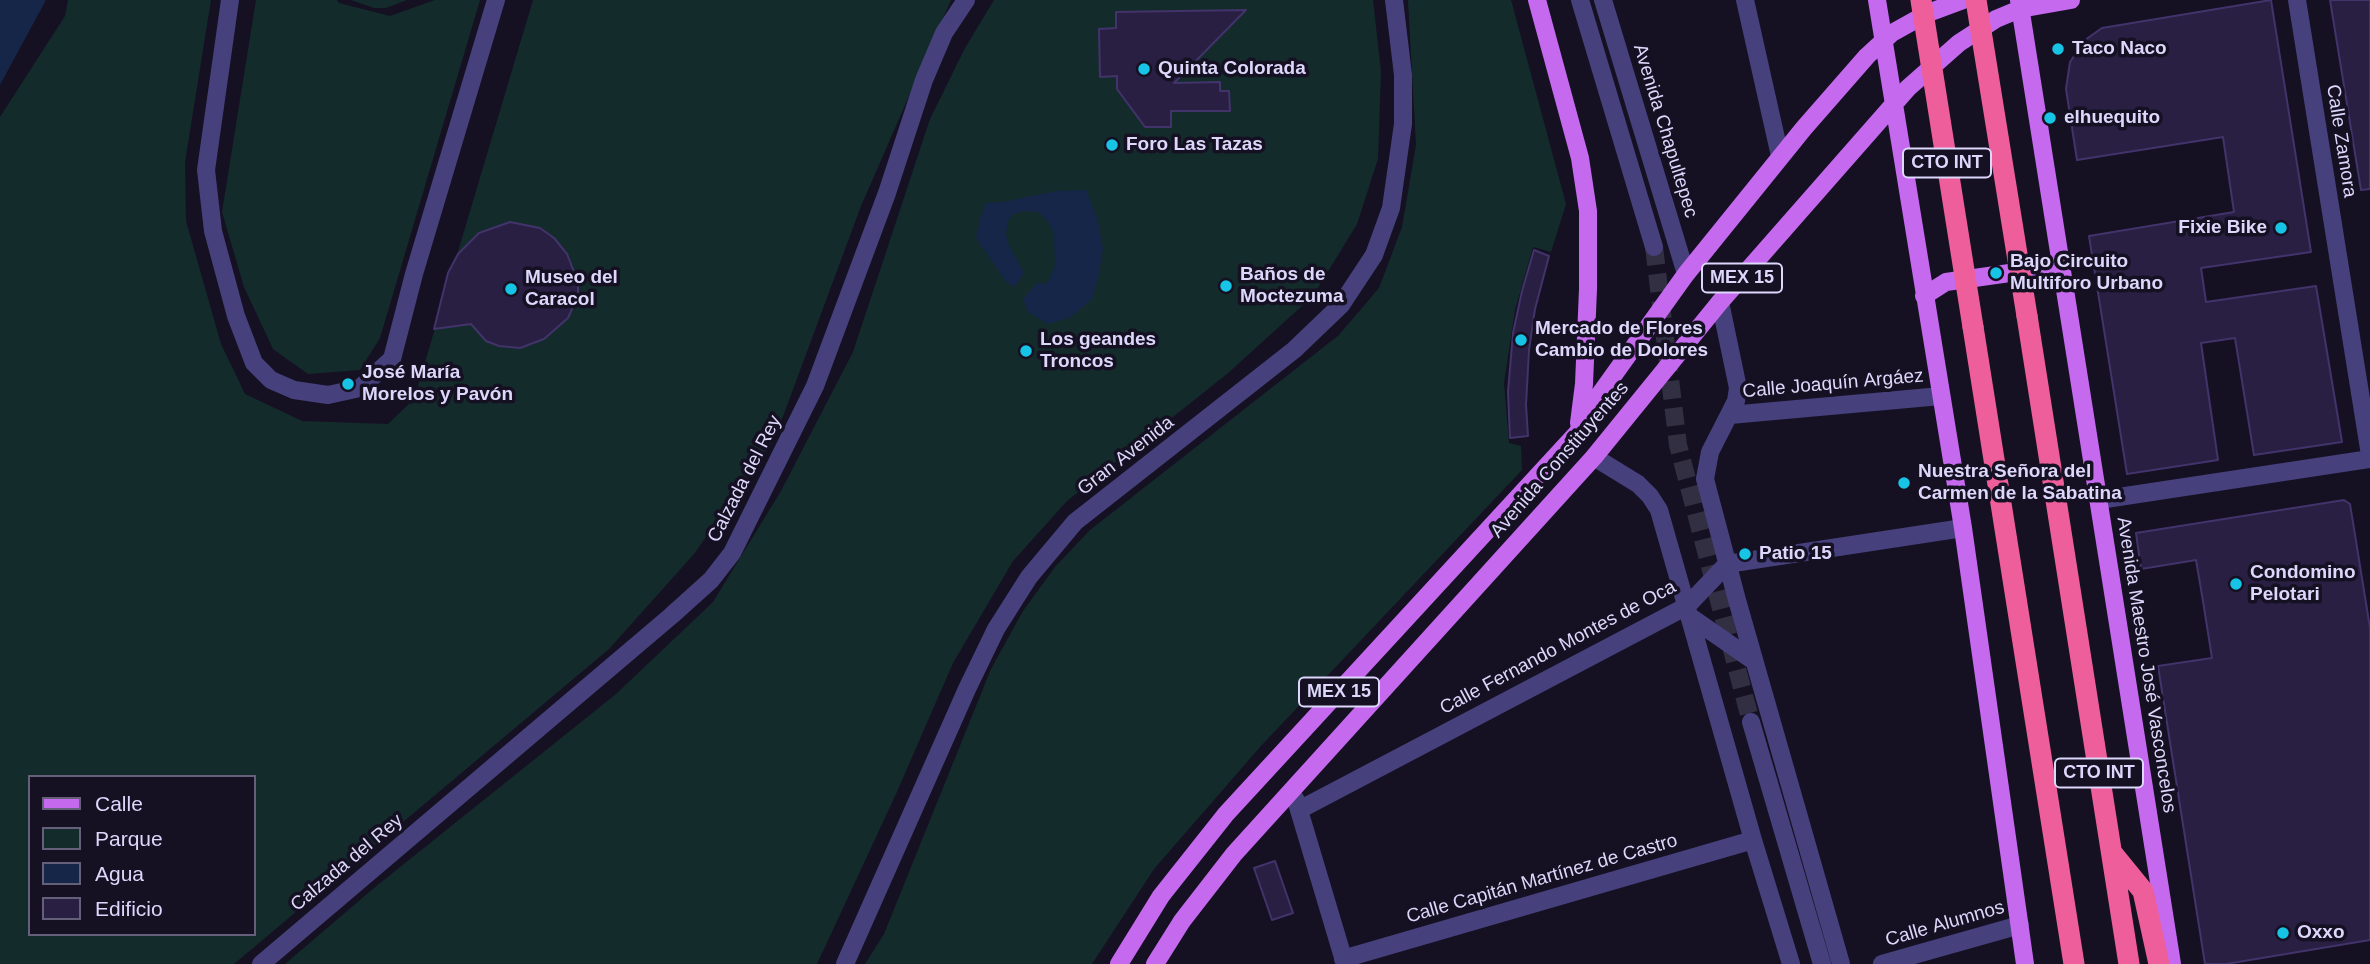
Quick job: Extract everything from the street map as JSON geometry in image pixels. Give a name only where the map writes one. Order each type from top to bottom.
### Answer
[{"type":"highway","name":"CTO INT","points":[[1921,0],[2074,964]]},
{"type":"highway","name":"CTO INT","points":[[1976,0],[2129,964]]},
{"type":"highway","points":[[2111,852],[2143,891],[2159,964]]},
{"type":"main road","points":[[1537,0],[1580,158],[1588,211],[1584,370],[1577,433]]},
{"type":"main road","name":"CTO INT","points":[[1877,0],[1963,528],[2025,964]]},
{"type":"main road","name":"Avenida Constituyentes","points":[[1119,964],[1161,896],[1226,814],[1577,433],[1601,394],[1686,274],[1780,156],[1850,75],[1884,41],[1908,23],[1964,0]]},
{"type":"main road","name":"Avenida Constituyentes","points":[[1155,964],[1197,901],[1234,854],[1594,457],[1720,302],[1895,103],[1923,74],[1959,44],[2020,4],[2071,0]]},
{"type":"main road","name":"Avenida Maestro José Vasconcelos","points":[[2020,4],[2172,964]]},
{"type":"main road","points":[[1924,296],[1946,282],[2045,268],[2063,277]]},
{"type":"street","points":[[230,0],[206,170],[213,231],[236,316],[254,363],[271,380],[294,390],[328,396],[360,388],[392,359],[414,274],[496,0]]},
{"type":"street","name":"Calzada del Rey","points":[[261,964],[671,616],[711,580],[732,554],[815,386],[887,193],[924,80],[944,33],[966,0]]},
{"type":"street","name":"Gran Avenida","points":[[845,964],[967,689],[996,629],[1029,577],[1075,522],[1294,350],[1341,305],[1374,255],[1391,208],[1403,124],[1403,75],[1394,0]]},
{"type":"street","points":[[1580,0],[1654,247]]},
{"type":"street","name":"Avenida Chapultepec","points":[[1603,0],[1686,274]]},
{"type":"street","points":[[1745,0],[1780,156]]},
{"type":"street","name":"Calle Zamora","points":[[2297,0],[2370,457]]},
{"type":"street","points":[[1720,302],[1738,388],[1730,415],[1710,452],[1705,479],[1841,964]]},
{"type":"street","name":"Calle Joaquín Argáez","points":[[1730,415],[1941,396]]},
{"type":"street","points":[[1594,457],[1638,484],[1659,510],[1791,964]]},
{"type":"street","points":[[2099,500],[2370,457]]},
{"type":"street","points":[[1727,564],[1963,528]]},
{"type":"street","name":"Calle Fernando Montes de Oca","points":[[1299,810],[1688,611],[1727,564]]},
{"type":"street","points":[[1688,611],[1754,661]]},
{"type":"street","points":[[1751,722],[1822,964]]},
{"type":"street","points":[[1292,789],[1344,961]]},
{"type":"street","name":"Calle Capitán Martínez de Castro","points":[[1344,961],[1753,840]]},
{"type":"street","name":"Calle Alumnos","points":[[1882,964],[2020,925]]},
{"type":"green space","points":[[68,0],[211,0],[185,162],[186,221],[221,344],[245,394],[302,421],[388,424],[414,399],[533,0],[951,0],[861,206],[775,438],[694,554],[609,649],[234,964],[0,964],[0,117],[65,16]]},
{"type":"green space","points":[[256,0],[337,0],[339,3],[390,16],[435,0],[480,0],[380,338],[360,370],[308,374],[273,349],[244,287],[222,212]]},
{"type":"green space","points":[[351,0],[407,0],[386,8],[374,8]]},
{"type":"green space","points":[[994,0],[1373,0],[1381,72],[1378,159],[1357,224],[1313,296],[1227,374],[1067,501],[1013,561],[953,663],[817,964],[285,964],[374,888],[616,694],[713,602],[781,491],[853,352],[930,119],[965,48]]},
{"type":"green space","points":[[1408,0],[1511,0],[1566,204],[1551,252],[1533,247],[1515,310],[1504,383],[1509,443],[1521,446],[1522,470],[1260,747],[1154,869],[1092,964],[865,964],[884,934],[991,669],[1023,611],[1055,567],[1090,530],[1339,335],[1379,288],[1402,227],[1416,145]]},
{"type":"water","points":[[0,0],[46,0],[0,85]]},
{"type":"water","points":[[1086,190],[1097,217],[1103,249],[1098,278],[1092,299],[1071,317],[1048,324],[1028,312],[1023,299],[1037,283],[1047,284],[1055,266],[1054,234],[1048,222],[1039,212],[1024,211],[1013,214],[1008,221],[1008,243],[1024,273],[1015,287],[1006,282],[976,238],[981,216],[986,203],[1057,191]]},
{"type":"building","points":[[2271,0],[2311,252],[2201,268],[2206,302],[2316,286],[2342,442],[2254,455],[2235,338],[2201,343],[2218,460],[2127,474],[2089,236],[2234,212],[2223,137],[2077,160],[2066,89],[2070,62],[2085,40],[2102,28]]},
{"type":"building","points":[[2330,0],[2370,0],[2370,189],[2361,190]]},
{"type":"building","name":"Quinta Colorada","points":[[1246,10],[1174,83],[1220,82],[1220,91],[1229,91],[1230,111],[1171,111],[1171,127],[1145,127],[1117,89],[1117,76],[1100,77],[1099,29],[1116,28],[1116,12]]},
{"type":"building","name":"Museo del Caracol","points":[[510,222],[540,228],[554,238],[567,254],[578,282],[578,296],[568,318],[544,339],[520,348],[499,346],[486,341],[471,324],[434,329],[448,273],[458,254],[479,233]]},
{"type":"building","name":"Mercado de Flores Cambio de Dolores","points":[[1534,250],[1549,256],[1535,309],[1529,350],[1526,405],[1528,436],[1510,438],[1508,392],[1513,333]]},
{"type":"building","points":[[2344,500],[2350,504],[2370,628],[2370,940],[2226,964],[2205,964],[2158,666],[2212,658],[2203,601],[2196,560],[2141,569],[2136,533]]},
{"type":"building","points":[[1275,861],[1293,913],[1272,920],[1254,868]]},
{"type":"tunnel","points":[[1654,247],[1678,445],[1751,722]]},
{"type":"place","name":"Taco Naco","points":[[2058,49]]},
{"type":"place","name":"Quinta Colorada","points":[[1144,69]]},
{"type":"place","name":"elhuequito","points":[[2050,118]]},
{"type":"place","name":"Foro Las Tazas","points":[[1112,145]]},
{"type":"place","name":"Fixie Bike","points":[[2281,228]]},
{"type":"place","name":"Bajo Circuito Multiforo Urbano","points":[[1996,273]]},
{"type":"place","name":"Baños de Moctezuma","points":[[1226,286]]},
{"type":"place","name":"Museo del Caracol","points":[[511,289]]},
{"type":"place","name":"Mercado de Flores Cambio de Dolores","points":[[1521,340]]},
{"type":"place","name":"Los geandes Troncos","points":[[1026,351]]},
{"type":"place","name":"José María Morelos y Pavón","points":[[348,384]]},
{"type":"place","name":"Nuestra Señora del Carmen de la Sabatina","points":[[1904,483]]},
{"type":"place","name":"Patio 15","points":[[1745,554]]},
{"type":"place","name":"Condomino Pelotari","points":[[2236,584]]},
{"type":"place","name":"Oxxo","points":[[2283,933]]}]
